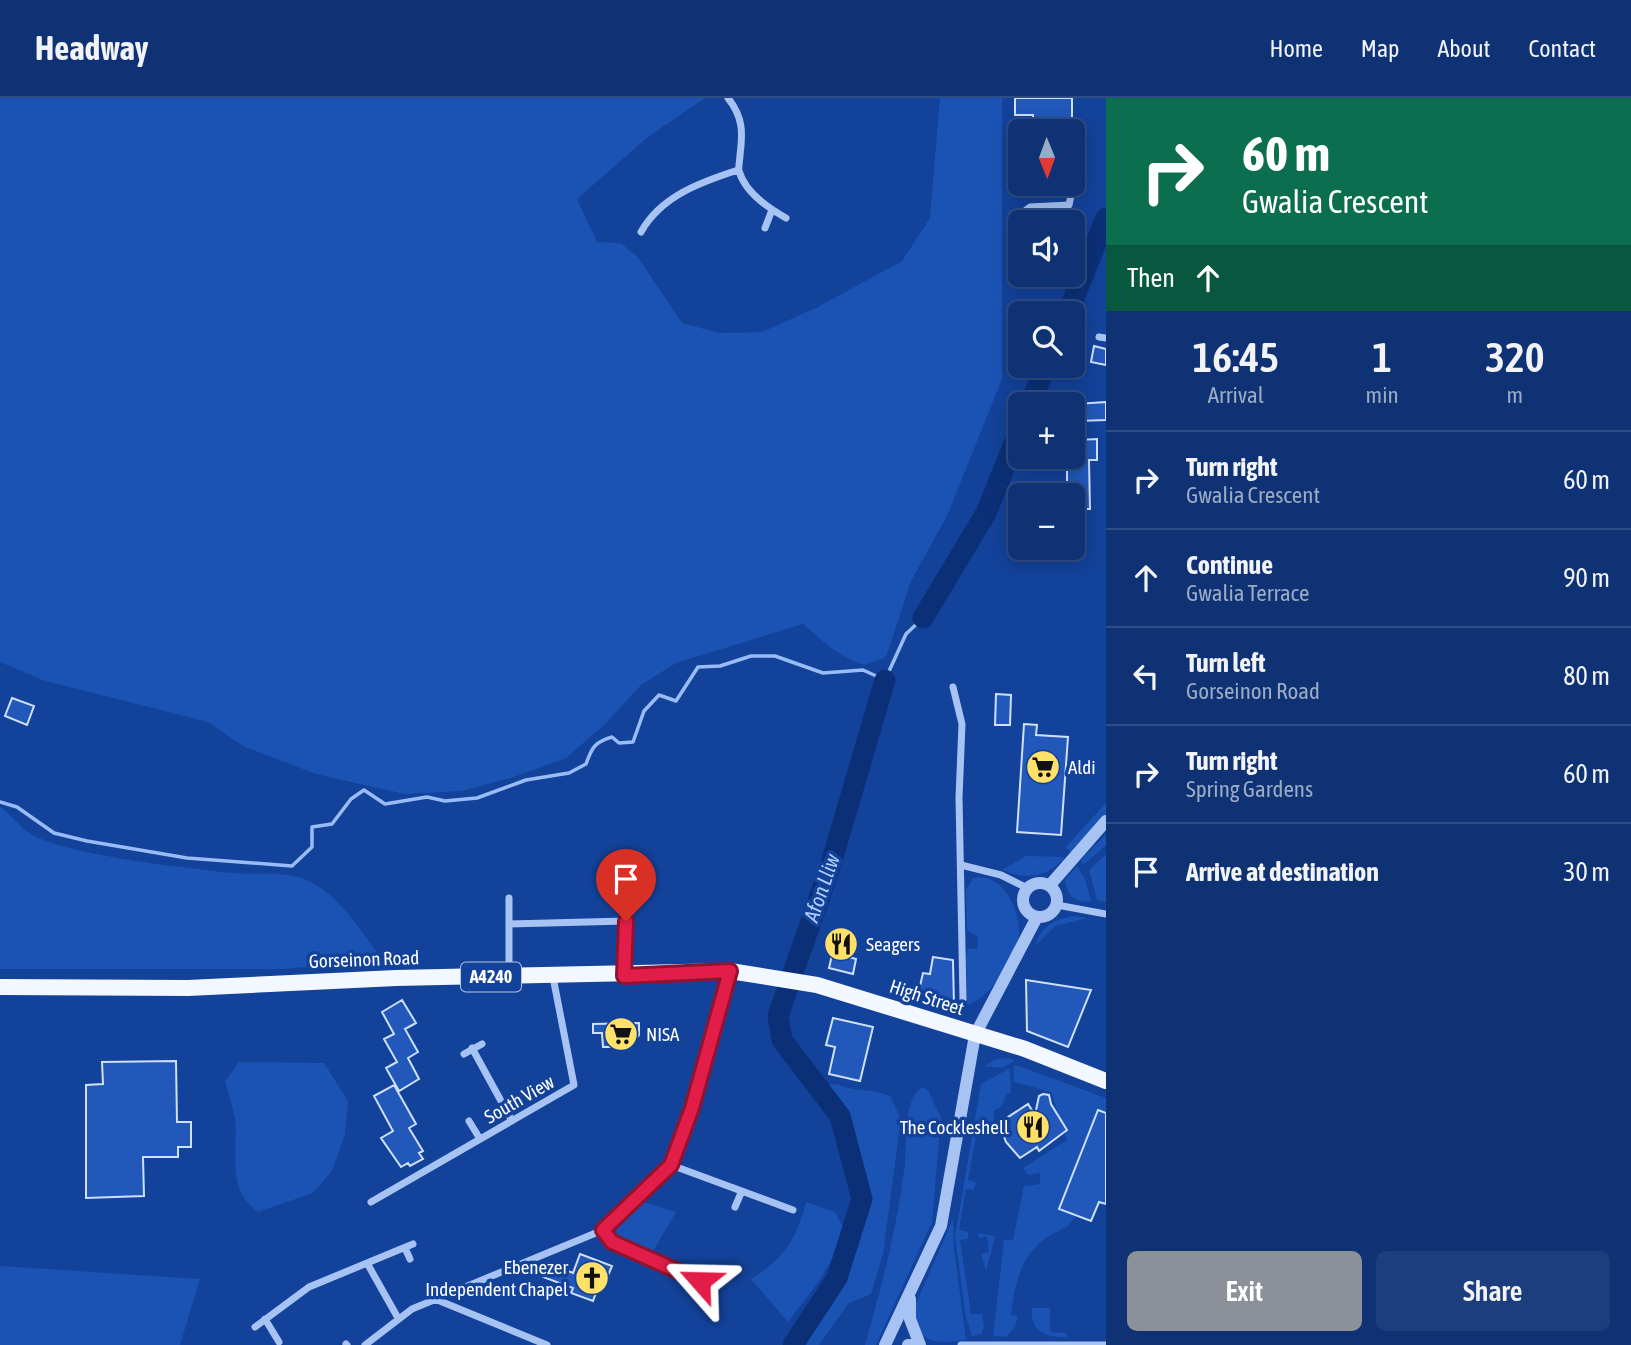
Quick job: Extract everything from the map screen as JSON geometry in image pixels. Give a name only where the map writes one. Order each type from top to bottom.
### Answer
[{"type":"main road","name":"High Street","points":[[730,971],[808,983],[1026,1049],[1106,1081]]},
{"type":"main road","name":"Gorseinon Road","points":[[0,987],[188,988],[396,978],[624,976],[730,971]]},
{"type":"street","points":[[728,98],[740,113],[743,133],[738,170],[748,189],[772,210],[786,218]]},
{"type":"street","points":[[641,232],[648,220],[678,194],[704,181],[738,170]]},
{"type":"street","points":[[1026,210],[1030,207],[1069,205],[1071,196]]},
{"type":"street","points":[[765,228],[772,210]]},
{"type":"street","points":[[640,215],[648,220]]},
{"type":"street","points":[[953,687],[962,724],[963,999]]},
{"type":"street","points":[[1050,885],[1106,821]]},
{"type":"street","points":[[961,865],[1001,875],[1027,888]]},
{"type":"street","points":[[1041,882],[1050,885],[1057,896],[1057,905],[1051,913],[1037,917],[1028,912],[1022,903],[1027,888],[1041,882]]},
{"type":"street","points":[[509,898],[509,977]]},
{"type":"street","points":[[624,976],[626,900]]},
{"type":"street","points":[[1057,905],[1106,914]]},
{"type":"street","points":[[885,1345],[942,1219],[975,1035],[1037,917]]},
{"type":"street","points":[[509,923],[626,921]]},
{"type":"street","points":[[365,1345],[398,1318],[435,1299],[603,1230],[671,1165],[692,1108],[730,971]]},
{"type":"street","name":"South View","points":[[371,1202],[574,1085],[553,977]]},
{"type":"street","points":[[464,1054],[482,1044]]},
{"type":"street","points":[[472,1048],[512,1121]]},
{"type":"street","points":[[470,1121],[480,1139]]},
{"type":"street","points":[[671,1165],[793,1210]]},
{"type":"street","points":[[379,1186],[384,1194]]},
{"type":"street","points":[[735,1207],[741,1193]]},
{"type":"street","points":[[603,1230],[612,1242],[700,1281],[700,1292]]},
{"type":"street","points":[[255,1327],[309,1287],[413,1244]]},
{"type":"street","points":[[405,1248],[410,1259]]},
{"type":"street","points":[[367,1263],[398,1318]]},
{"type":"street","points":[[911,1292],[910,1319],[920,1345]]},
{"type":"street","points":[[435,1299],[547,1345]]},
{"type":"street","points":[[265,1319],[279,1342]]},
{"type":"street","points":[[961,1345],[1106,1345]]},
{"type":"shaded area","points":[[0,98],[705,98],[648,137],[577,199],[597,242],[620,243],[637,256],[682,323],[719,333],[762,332],[816,308],[902,261],[930,218],[940,98],[1002,98],[1002,379],[947,516],[911,581],[886,657],[865,665],[855,662],[832,648],[803,624],[676,663],[641,685],[605,724],[566,758],[511,778],[461,791],[405,794],[316,774],[243,746],[208,722],[45,681],[0,662]]},
{"type":"shaded area","points":[[1106,803],[1106,814],[1071,852],[1065,848]]},
{"type":"shaded area","points":[[0,807],[28,832],[44,840],[95,854],[232,873],[282,874],[302,878],[323,889],[342,907],[383,960],[283,969],[0,969]]},
{"type":"shaded area","points":[[1106,834],[1106,845],[1083,865],[1081,860]]},
{"type":"shaded area","points":[[1106,854],[1106,902],[1097,900],[1089,870]]},
{"type":"shaded area","points":[[1026,856],[1065,857],[1051,869],[1036,875],[1020,875],[1002,870]]},
{"type":"shaded area","points":[[1077,866],[1085,879],[1091,902],[1076,900],[1068,891],[1065,880]]},
{"type":"shaded area","points":[[983,877],[1001,886],[1013,903],[1019,933],[1014,954],[1001,976],[985,995],[967,1005],[966,954],[968,949],[978,948],[977,936],[967,930],[966,890],[973,878]]},
{"type":"shaded area","points":[[1074,916],[1088,918],[1055,926],[1035,946],[1037,939],[1049,925]]},
{"type":"shaded area","points":[[1009,1058],[1015,1061],[1001,1068],[984,1066],[996,1059]]},
{"type":"shaded area","points":[[239,1062],[324,1063],[348,1101],[345,1135],[332,1171],[313,1193],[258,1212],[248,1203],[237,1181],[235,1119],[225,1081]]},
{"type":"shaded area","points":[[1016,1065],[1106,1098],[1106,1113],[1098,1111],[1060,1209],[1075,1215],[1073,1220],[1037,1245],[1020,1272],[1011,1315],[1018,1316],[1015,1327],[1006,1337],[993,1336],[1004,1240],[1013,1240],[1024,1186],[1040,1184],[1040,1173],[1028,1175],[1023,1168],[1067,1140],[1051,1092],[1014,1082],[1013,1067]]},
{"type":"shaded area","points":[[1010,1068],[1011,1093],[1007,1094],[1001,1107],[994,1110],[994,1123],[988,1131],[977,1130],[968,1180],[976,1182],[974,1190],[966,1189],[959,1230],[968,1232],[968,1239],[960,1240],[971,1314],[982,1314],[984,1327],[981,1334],[972,1336],[966,1317],[955,1237],[981,1084]]},
{"type":"shaded area","points":[[836,1084],[890,1096],[899,1115],[900,1125],[883,1254],[871,1294],[849,1303],[819,1345],[782,1345],[844,1255],[860,1218],[864,1176],[860,1152],[849,1116],[829,1090],[828,1085]]},
{"type":"shaded area","points":[[922,1087],[928,1090],[941,1118],[932,1222],[876,1345],[865,1345],[894,1232],[905,1162],[909,1111],[916,1093]]},
{"type":"shaded area","points":[[643,1202],[676,1212],[653,1251],[619,1238],[614,1228]]},
{"type":"shaded area","points":[[806,1202],[835,1212],[846,1233],[820,1280],[788,1322],[751,1279],[772,1264],[787,1247],[798,1227]]},
{"type":"shaded area","points":[[953,1219],[954,1249],[966,1340],[945,1342],[923,1335],[916,1319],[915,1306]]},
{"type":"shaded area","points":[[978,1233],[995,1236],[986,1271],[981,1254],[989,1252],[987,1236],[979,1238]]},
{"type":"shaded area","points":[[0,1266],[200,1279],[180,1345],[0,1345]]},
{"type":"shaded area","points":[[1032,1308],[1050,1308],[1050,1332],[1066,1333],[1067,1337],[1040,1332],[1034,1323]]},
{"type":"building","points":[[1015,98],[1072,98],[1072,119],[1033,119],[1033,115],[1015,115]]},
{"type":"building","points":[[1094,346],[1106,349],[1106,365],[1091,362]]},
{"type":"building","points":[[1106,402],[1106,420],[1085,421],[1085,403]]},
{"type":"building","points":[[1097,439],[1097,460],[1089,460],[1090,509],[1085,509],[1085,483],[1067,483],[1067,469],[1085,469],[1085,440]]},
{"type":"building","points":[[996,694],[1011,695],[1010,725],[995,725]]},
{"type":"building","points":[[12,698],[34,706],[27,725],[5,716]]},
{"type":"building","name":"Aldi","points":[[1024,724],[1037,725],[1036,735],[1068,737],[1061,835],[1017,832]]},
{"type":"building","name":"Seagers","points":[[838,929],[851,932],[845,956],[856,959],[853,974],[829,968]]},
{"type":"building","points":[[933,957],[953,960],[954,1007],[917,999],[923,973],[930,974]]},
{"type":"building","points":[[1026,980],[1091,990],[1068,1047],[1027,1031]]},
{"type":"building","points":[[402,1000],[416,1023],[405,1029],[418,1052],[408,1058],[419,1079],[399,1091],[386,1068],[397,1062],[384,1039],[394,1034],[382,1012]]},
{"type":"building","points":[[833,1018],[873,1027],[860,1081],[829,1074],[835,1047],[826,1045]]},
{"type":"building","name":"NISA","points":[[639,1023],[639,1035],[628,1047],[603,1047],[602,1033],[593,1033],[593,1024]]},
{"type":"building","points":[[176,1061],[177,1122],[191,1122],[191,1147],[178,1147],[178,1157],[143,1157],[144,1196],[86,1198],[86,1085],[103,1084],[102,1062]]},
{"type":"building","points":[[394,1085],[416,1124],[409,1128],[423,1151],[419,1153],[423,1159],[410,1166],[408,1163],[401,1167],[381,1138],[393,1131],[374,1096]]},
{"type":"building","name":"The Cockleshell","points":[[1049,1095],[1051,1104],[1067,1130],[1039,1151],[1037,1147],[1020,1158],[1006,1142],[999,1123],[1028,1104],[1035,1115],[1039,1096]]},
{"type":"building","points":[[1098,1110],[1106,1113],[1106,1204],[1099,1202],[1091,1221],[1059,1209]]},
{"type":"building","points":[[580,1254],[612,1266],[607,1278],[602,1276],[593,1301],[571,1293],[573,1288],[543,1277],[548,1263],[573,1273]]},
{"type":"waterway","name":"Afon Lliw","points":[[1073,301],[1106,218]]},
{"type":"waterway","name":"Afon Lliw","points":[[1035,392],[1041,378]]},
{"type":"waterway","name":"Afon Lliw","points":[[923,618],[986,513],[1008,459]]},
{"type":"waterway","points":[[0,802],[17,807],[54,833],[87,841],[187,858],[292,866],[312,847],[312,827],[332,824],[351,799],[364,790],[385,804],[427,797],[445,801],[477,798],[526,780],[569,773],[586,764],[592,749],[602,741],[612,737],[619,743],[633,742],[644,711],[659,695],[676,701],[698,667],[720,666],[751,656],[775,656],[823,673],[863,670],[885,680],[906,634],[923,618]]},
{"type":"waterway","name":"Afon Lliw","points":[[793,1345],[837,1278],[862,1199],[840,1116],[782,1040],[778,1016],[830,867],[885,680]]},
{"type":"place","name":"Aldi","points":[[1043,767]]},
{"type":"place","name":"Seagers","points":[[841,944]]},
{"type":"place","name":"NISA","points":[[621,1034]]},
{"type":"place","name":"The Cockleshell","points":[[1033,1127]]},
{"type":"place","name":"Ebenezer Independent Chapel","points":[[592,1278]]},
{"type":"route","points":[[626,921],[624,976],[730,971],[728,987],[692,1108],[671,1165],[603,1230],[612,1242],[700,1281]]}]
